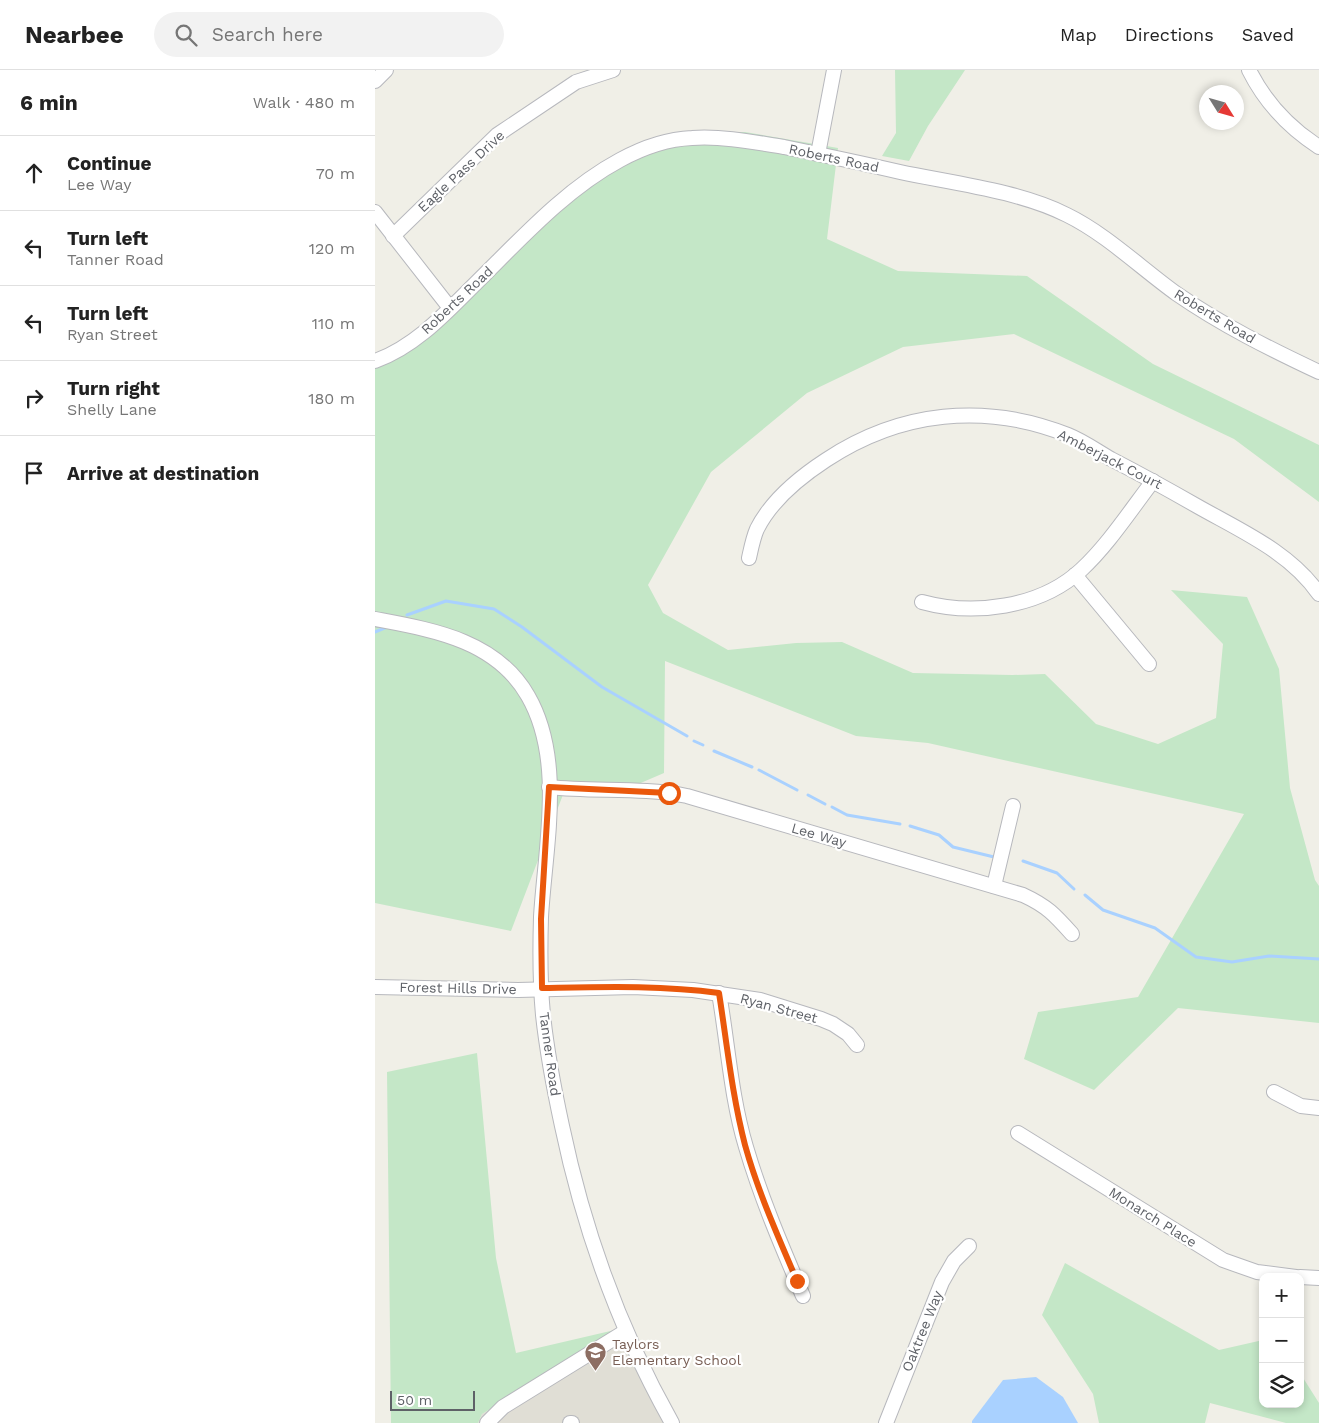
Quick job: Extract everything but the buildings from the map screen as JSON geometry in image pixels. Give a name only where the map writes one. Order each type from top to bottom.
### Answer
[{"type":"street","points":[[375,81],[387,70]]},
{"type":"street","name":"Eagle Pass Drive","points":[[393,236],[497,135],[576,82],[613,70]]},
{"type":"street","points":[[818,154],[834,70]]},
{"type":"street","points":[[1249,70],[1268,102],[1301,134],[1319,147]]},
{"type":"street","name":"Roberts Road","points":[[375,361],[412,342],[569,196],[620,160],[643,149],[677,139],[719,138],[747,141],[818,154],[1029,200],[1059,211],[1086,226],[1177,294],[1219,322],[1319,372]]},
{"type":"street","points":[[375,212],[450,308]]},
{"type":"street","name":"Amberjack Court","points":[[749,558],[757,530],[771,509],[806,474],[842,449],[899,425],[929,418],[986,415],[1011,418],[1070,436],[1153,481],[1281,555],[1302,574],[1319,594]]},
{"type":"street","points":[[921,602],[953,608],[980,609],[1009,605],[1060,586],[1097,552],[1153,481]]},
{"type":"street","points":[[1075,574],[1149,664]]},
{"type":"street","name":"Tanner Road","points":[[375,619],[450,635],[482,650],[507,670],[528,695],[542,727],[549,787],[541,919],[542,988],[548,1052],[570,1166],[603,1275],[626,1331],[672,1423]]},
{"type":"street","name":"Lee Way","points":[[549,787],[651,791],[687,796],[1023,895],[1043,905],[1055,914],[1072,934]]},
{"type":"street","points":[[994,886],[1013,806]]},
{"type":"street","name":"Forest Hills Drive","points":[[375,987],[453,989],[542,988]]},
{"type":"street","name":"Ryan Street","points":[[542,988],[633,987],[693,990],[760,1000],[821,1018],[848,1034],[857,1045]]},
{"type":"street","points":[[719,993],[731,1077],[745,1146],[771,1221],[803,1296]]},
{"type":"street","points":[[1274,1092],[1301,1106],[1319,1108]]},
{"type":"street","name":"Monarch Place","points":[[1018,1133],[1223,1260],[1265,1273]]},
{"type":"street","name":"Oaktree Way","points":[[886,1423],[942,1282],[954,1261],[969,1246]]},
{"type":"street","points":[[1304,1277],[1319,1278]]},
{"type":"street","points":[[487,1423],[503,1407],[626,1331]]},
{"type":"shaded area","name":"Taylors Elementary School","points":[[619,1329],[671,1423],[478,1423],[482,1414]]},
{"type":"green space","points":[[895,70],[965,70],[928,126],[909,161],[882,156],[896,133]]},
{"type":"green space","points":[[745,132],[838,148],[827,239],[898,271],[1027,276],[1153,364],[1319,445],[1319,502],[1234,439],[1014,334],[903,347],[807,393],[711,472],[648,585],[663,613],[728,650],[796,643],[842,642],[913,673],[1045,674],[1096,724],[1158,744],[1216,718],[1223,644],[1171,590],[1247,597],[1279,669],[1290,788],[1315,880],[1319,886],[1319,1023],[1178,1008],[1094,1090],[1024,1059],[1038,1012],[1138,997],[1244,814],[928,743],[856,736],[665,661],[664,773],[608,797],[564,792],[511,931],[375,903],[375,364],[385,360],[599,171],[673,133]]},
{"type":"green space","points":[[477,1053],[496,1258],[516,1353],[619,1329],[482,1414],[478,1423],[391,1423],[387,1072]]},
{"type":"green space","points":[[1065,1263],[1219,1350],[1259,1341],[1259,1408],[1304,1408],[1304,1379],[1319,1403],[1319,1423],[1286,1423],[1210,1403],[1205,1423],[1099,1423],[1093,1394],[1042,1315]]},
{"type":"water","points":[[1036,1377],[1063,1397],[1078,1423],[972,1423],[1003,1380]]},
{"type":"waterway","points":[[407,615],[446,601],[494,609],[522,627],[602,687],[687,736]]},
{"type":"waterway","points":[[375,632],[387,627]]},
{"type":"waterway","points":[[694,741],[703,745]]},
{"type":"waterway","points":[[714,751],[752,767]]},
{"type":"waterway","points":[[759,770],[797,790]]},
{"type":"waterway","points":[[808,795],[825,804]]},
{"type":"waterway","points":[[832,807],[847,815],[900,824]]},
{"type":"waterway","points":[[910,826],[939,835],[953,847],[994,857]]},
{"type":"waterway","points":[[1023,861],[1057,873],[1074,889]]},
{"type":"waterway","points":[[1085,895],[1103,910],[1155,928],[1196,957],[1232,962],[1269,956],[1319,959]]},
{"type":"place","name":"Taylors Elementary School","points":[[596,1371]]},
{"type":"route","points":[[669,793],[549,787],[541,919],[542,988],[633,987],[719,993],[729,1069],[745,1146],[771,1221],[797,1281]]}]
